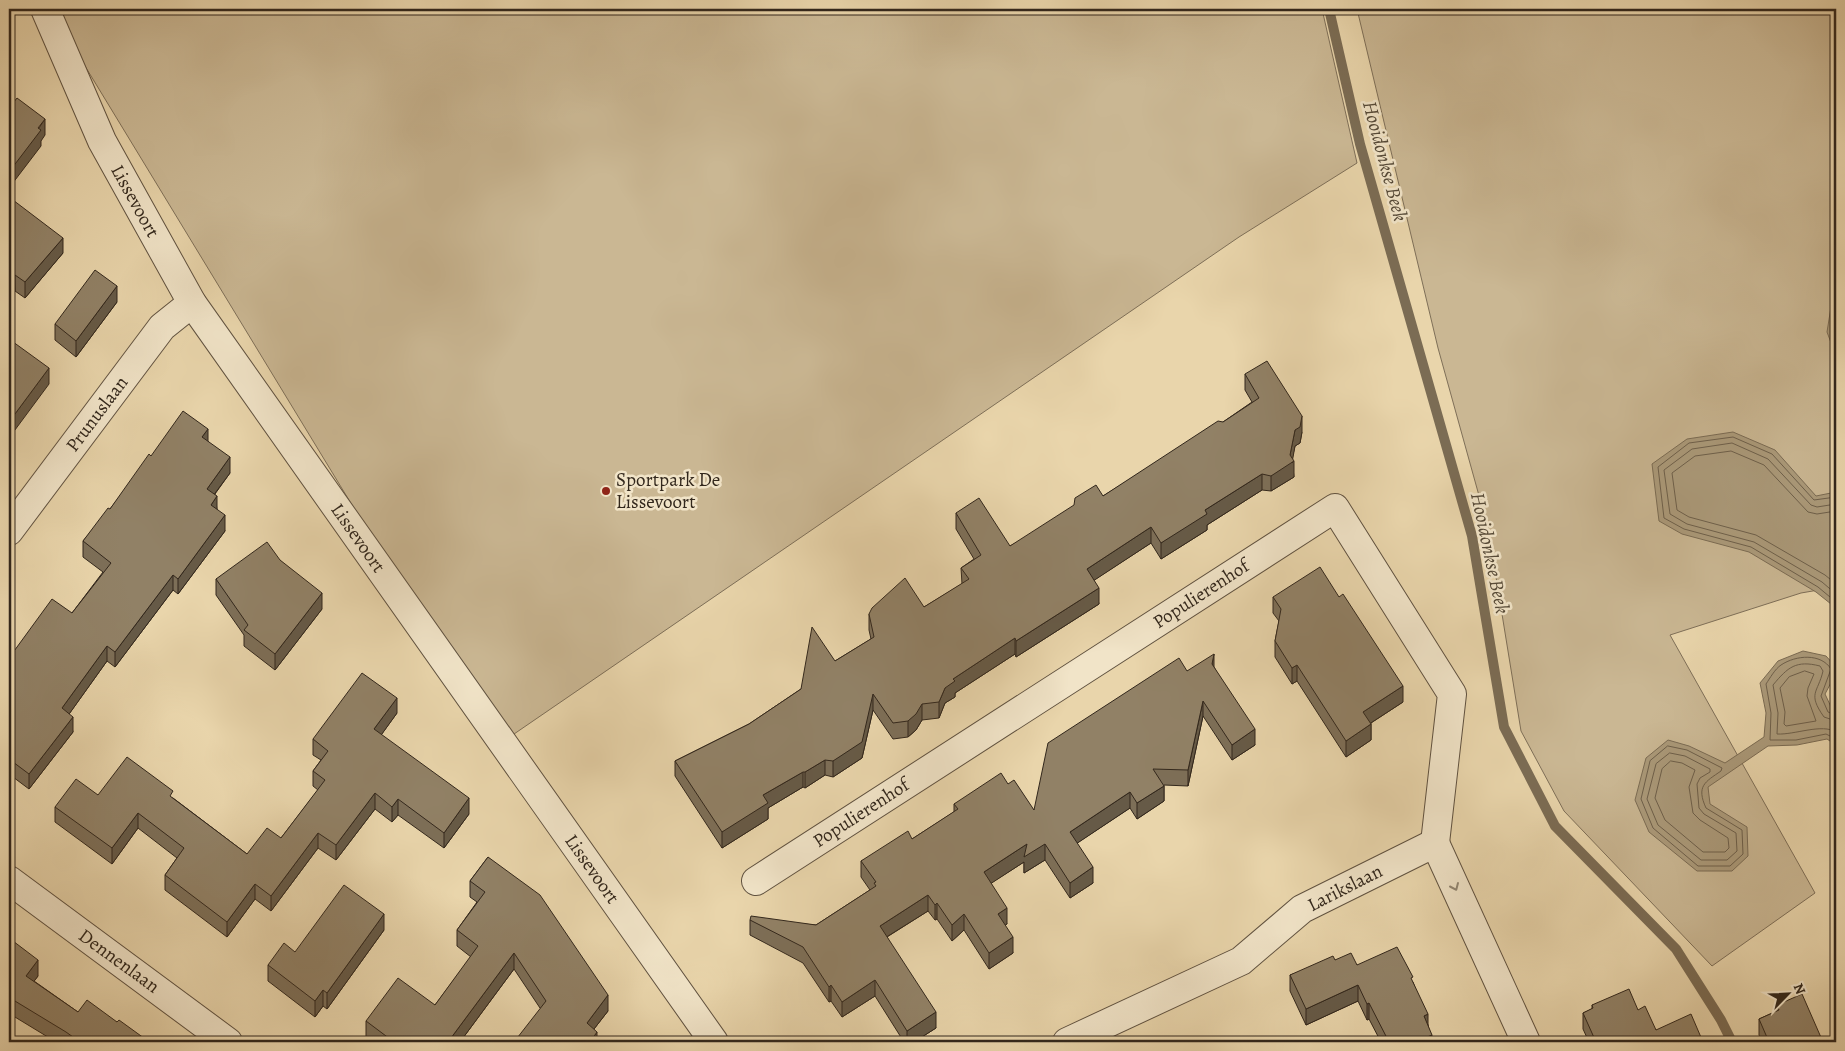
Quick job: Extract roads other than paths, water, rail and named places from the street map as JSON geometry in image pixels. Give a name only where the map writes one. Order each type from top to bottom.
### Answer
[{"type":"street","name":"Lissevoort","points":[[45,9],[102,141],[192,303],[714,1042]]},
{"type":"street","name":"Prunuslaan","points":[[9,531],[162,328],[192,303]]},
{"type":"street","name":"Populierenhof","points":[[756,881],[1335,508],[1452,694],[1435,843]]},
{"type":"street","name":"Larikslaan","points":[[1068,1042],[1241,961],[1302,909],[1435,843]]},
{"type":"street","points":[[1435,843],[1526,1042]]},
{"type":"street","name":"Dennenlaan","points":[[9,880],[228,1042]]},
{"type":"water","points":[[1836,305],[1836,356],[1827,332],[1831,307]]},
{"type":"water","points":[[1733,432],[1775,450],[1816,496],[1836,492],[1836,608],[1816,592],[1749,552],[1682,534],[1659,521],[1652,464],[1687,439]]},
{"type":"water","points":[[1803,651],[1826,656],[1835,666],[1833,679],[1825,694],[1832,709],[1836,711],[1836,745],[1827,739],[1797,745],[1768,746],[1708,787],[1710,804],[1747,827],[1748,856],[1732,871],[1697,871],[1649,832],[1635,800],[1646,758],[1668,740],[1689,746],[1725,763],[1764,737],[1766,713],[1760,683],[1778,661]]},
{"type":"waterway","name":"Hooidonkse Beek","points":[[1329,9],[1360,144],[1472,536],[1504,727],[1555,826],[1676,949],[1721,1020],[1732,1042]]},
{"type":"place","name":"Sportpark De Lissevoort","points":[[606,491]]}]
